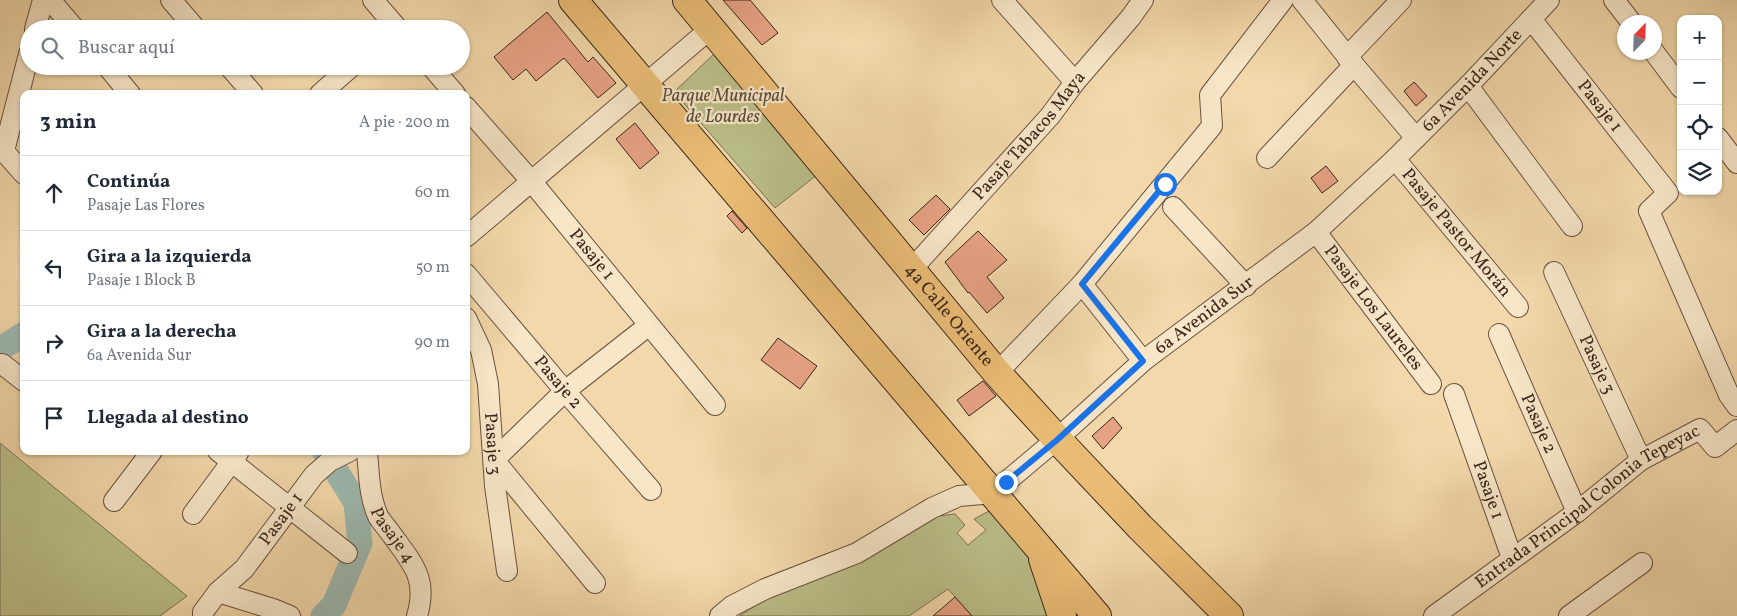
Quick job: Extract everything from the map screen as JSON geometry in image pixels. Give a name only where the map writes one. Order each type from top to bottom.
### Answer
[{"type":"highway","points":[[574,0],[1097,616]]},
{"type":"highway","name":"4a Calle Oriente","points":[[687,0],[997,372],[1057,440],[1229,616]]},
{"type":"highway","points":[[1041,550],[1052,590],[1062,616]]},
{"type":"street","points":[[37,20],[43,0]]},
{"type":"street","points":[[50,0],[67,20]]},
{"type":"street","points":[[171,0],[188,20]]},
{"type":"street","points":[[373,0],[390,20]]},
{"type":"street","points":[[1002,0],[1075,82]]},
{"type":"street","name":"Pasaje Tabacos Maya","points":[[911,270],[1050,116],[1075,82],[1131,17],[1143,0]]},
{"type":"street","points":[[997,372],[1082,284],[1212,126],[1210,95],[1283,0]]},
{"type":"street","points":[[1302,0],[1350,61],[1416,138]]},
{"type":"street","name":"6a Avenida Norte","points":[[1416,138],[1549,0]]},
{"type":"street","points":[[1614,0],[1626,15]]},
{"type":"street","points":[[1267,158],[1350,61],[1396,2]]},
{"type":"street","name":"Pasaje 1","points":[[1531,19],[1668,193],[1649,211],[1729,395],[1737,406]]},
{"type":"street","points":[[470,234],[710,29]]},
{"type":"street","points":[[1660,60],[1677,83]]},
{"type":"street","points":[[20,170],[1,150],[23,75]]},
{"type":"street","points":[[114,75],[127,90]]},
{"type":"street","points":[[237,75],[250,90]]},
{"type":"street","points":[[325,90],[342,75]]},
{"type":"street","points":[[439,75],[452,90]]},
{"type":"street","points":[[1468,86],[1572,226]]},
{"type":"street","name":"Pasaje 1","points":[[470,112],[532,182],[714,405]]},
{"type":"street","name":"6a Avenida Sur","points":[[993,493],[1057,440],[1143,361],[1316,232],[1416,138]]},
{"type":"street","points":[[1722,143],[1737,163]]},
{"type":"street","name":"Pasaje Pastor Morán","points":[[1395,159],[1518,307]]},
{"type":"street","points":[[1173,206],[1246,286]]},
{"type":"street","name":"Pasaje Los Laureles","points":[[1316,232],[1431,384]]},
{"type":"street","name":"Pasaje 3","points":[[1554,272],[1641,460]]},
{"type":"street","name":"Pasaje 2","points":[[470,279],[564,391],[651,490]]},
{"type":"street","points":[[1082,284],[1143,361]]},
{"type":"street","points":[[595,583],[494,460],[564,391],[648,326]]},
{"type":"street","name":"Pasaje 3","points":[[470,327],[481,350],[488,384],[495,486],[507,571]]},
{"type":"street","name":"Pasaje 2","points":[[1499,334],[1577,512]]},
{"type":"street","points":[[2,364],[20,378]]},
{"type":"street","name":"Pasaje 1","points":[[1454,394],[1512,558]]},
{"type":"street","name":"Entrada Principal Colonia Tepeyac","points":[[1434,616],[1577,512],[1641,460],[1700,429],[1715,447],[1737,430]]},
{"type":"street","points":[[114,501],[149,455]]},
{"type":"street","points":[[193,514],[229,455],[289,508],[347,553]]},
{"type":"street","name":"Pasaje 1","points":[[203,616],[203,612],[218,592],[244,569],[314,475],[330,462],[343,455]]},
{"type":"street","name":"Pasaje 4","points":[[367,455],[370,493],[379,517],[403,550],[420,578],[422,600],[417,616]]},
{"type":"street","points":[[720,616],[732,606],[765,589],[857,553],[932,508],[959,496],[993,493]]},
{"type":"street","points":[[1569,616],[1642,563]]},
{"type":"street","points":[[218,592],[290,616]]},
{"type":"green space","name":"Parque Municipal de Lourdes","points":[[715,53],[818,174],[775,208],[674,92]]},
{"type":"green space","points":[[0,443],[187,596],[160,616],[0,616]]},
{"type":"green space","points":[[989,511],[1028,555],[1053,616],[972,616],[948,589],[909,616],[739,616],[769,597],[931,517],[955,514],[965,525],[957,533],[968,545],[986,530],[974,519]]},
{"type":"building","points":[[723,0],[750,0],[778,33],[762,45]]},
{"type":"building","points":[[547,12],[588,62],[593,57],[616,83],[598,98],[564,58],[536,81],[526,69],[513,80],[494,57]]},
{"type":"building","points":[[1414,82],[1427,96],[1416,106],[1404,91]]},
{"type":"building","points":[[635,123],[659,153],[640,169],[616,139]]},
{"type":"building","points":[[1326,166],[1338,181],[1322,193],[1311,178]]},
{"type":"building","points":[[936,195],[950,209],[924,235],[909,220]]},
{"type":"building","points":[[732,211],[747,228],[742,233],[727,216]]},
{"type":"building","points":[[978,231],[1007,260],[987,277],[1004,298],[987,313],[968,293],[945,262]]},
{"type":"building","points":[[778,338],[817,366],[800,389],[761,360]]},
{"type":"building","points":[[983,381],[996,396],[969,416],[957,400]]},
{"type":"building","points":[[1113,417],[1122,428],[1103,449],[1092,436]]},
{"type":"building","points":[[955,597],[972,616],[933,616]]},
{"type":"waterway","points":[[0,349],[20,336]]},
{"type":"waterway","points":[[323,616],[334,605],[360,543],[356,503],[326,455]]},
{"type":"route","points":[[1006,482],[1057,440],[1143,361],[1082,284],[1165,184]]}]
